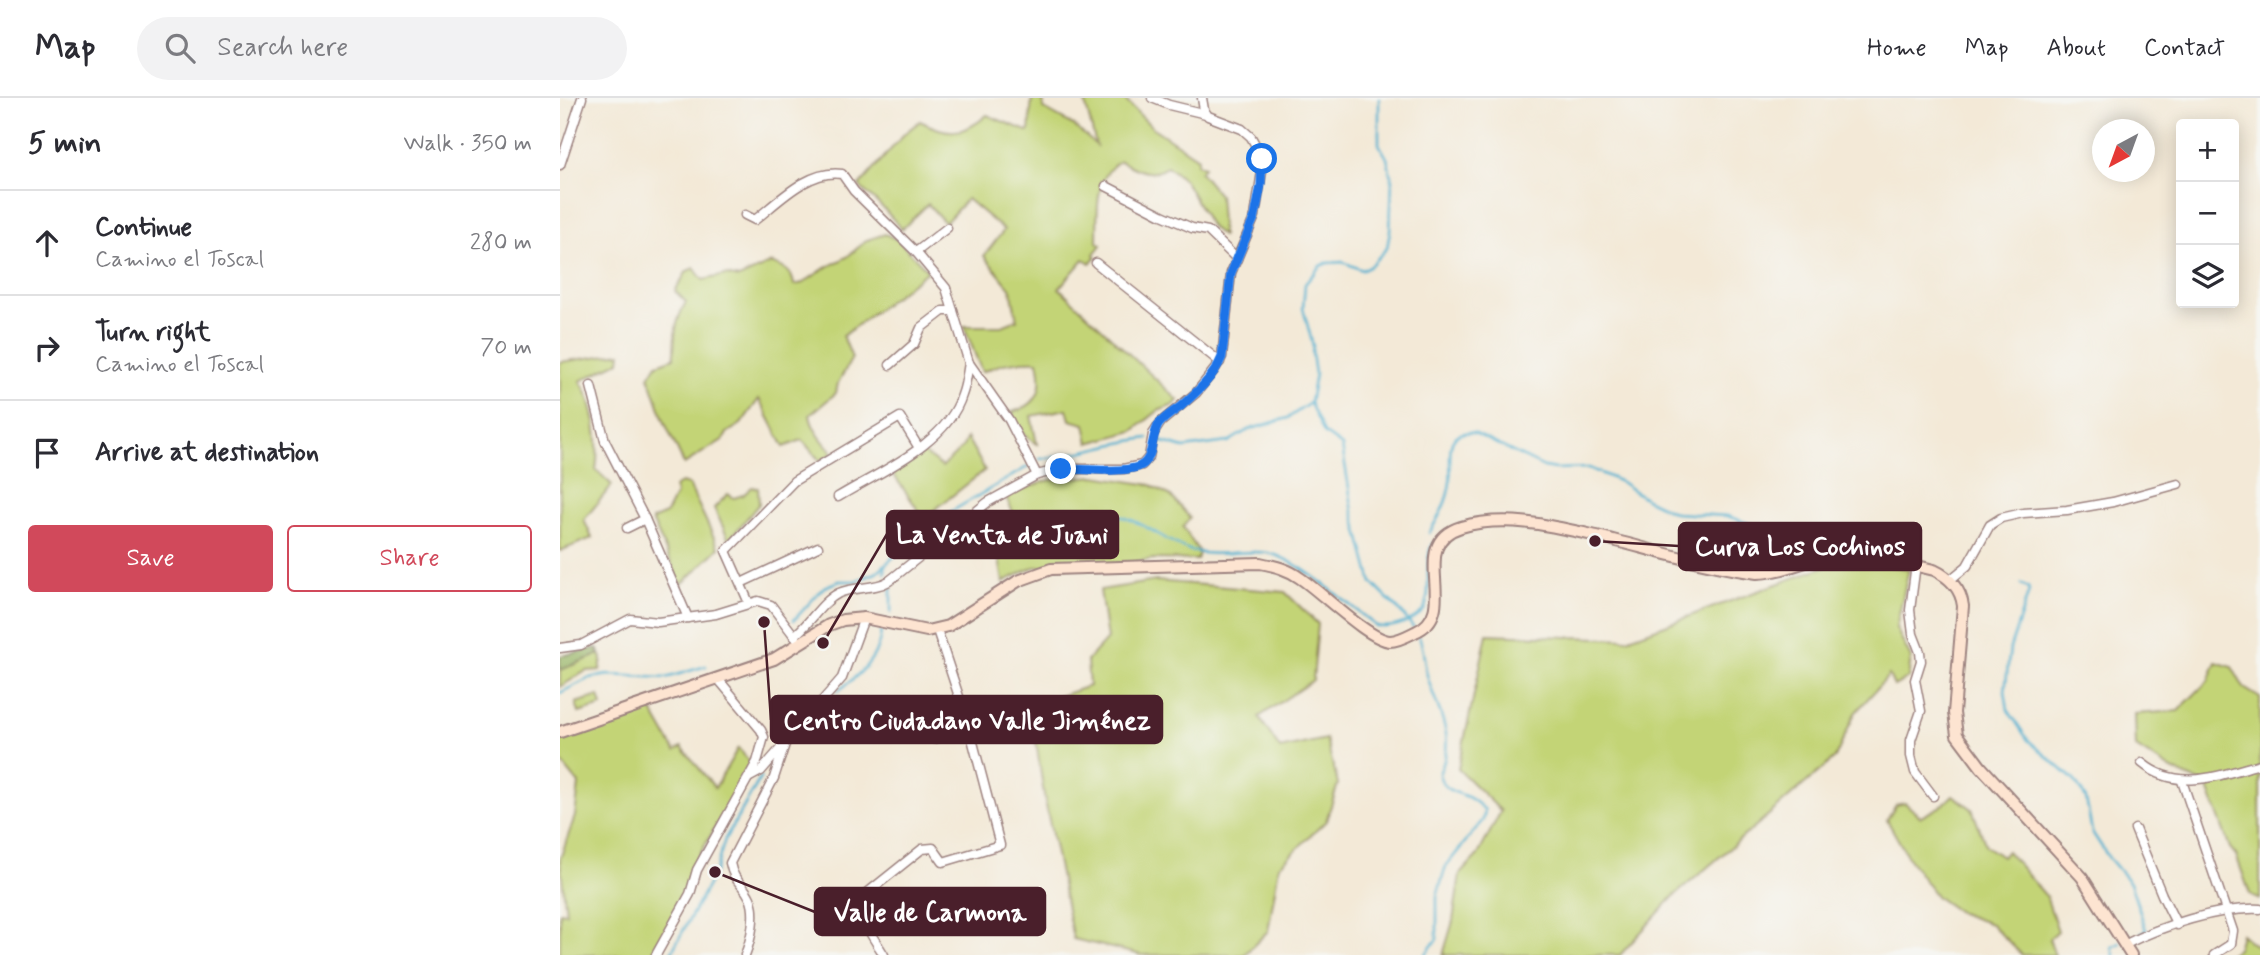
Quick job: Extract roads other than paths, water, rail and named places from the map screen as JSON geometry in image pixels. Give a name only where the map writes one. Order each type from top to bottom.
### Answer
[{"type":"main road","points":[[560,732],[774,659],[797,640],[843,620],[864,618],[915,630],[937,630],[948,626],[1017,581],[1051,569],[1260,564],[1287,570],[1375,636],[1386,641],[1396,641],[1423,629],[1431,619],[1435,606],[1434,559],[1439,543],[1454,530],[1476,524],[1545,524],[1757,573],[1780,570],[1844,551],[1856,551],[1934,570],[1950,580],[1959,592],[1964,606],[1954,713],[1957,735],[1971,755],[2082,877],[2127,950]]},
{"type":"street","points":[[560,166],[582,98]]},
{"type":"street","points":[[560,648],[581,645],[630,619],[658,622],[688,618],[716,614],[758,601],[771,605],[797,640],[834,596],[889,581],[988,502],[1037,475],[1061,469],[1123,469],[1142,465],[1149,457],[1153,434],[1161,422],[1196,393],[1220,362],[1231,273],[1252,226],[1259,201],[1262,159],[1248,134],[1206,114],[1152,98]]},
{"type":"street","points":[[1202,98],[1206,114]]},
{"type":"street","points":[[745,215],[755,220],[811,178],[833,172],[842,173],[854,191],[916,252],[946,288],[969,363],[1009,420],[1037,475]]},
{"type":"street","points":[[1106,187],[1192,228],[1208,231],[1237,259]]},
{"type":"street","points":[[916,252],[947,228]]},
{"type":"street","points":[[1096,263],[1220,362]]},
{"type":"street","points":[[890,366],[914,344],[921,328],[943,311],[953,311]]},
{"type":"street","points":[[838,497],[931,440],[944,426],[962,398],[969,363]]},
{"type":"street","points":[[591,386],[605,441],[645,519],[688,618]]},
{"type":"street","points":[[749,603],[726,551],[794,481],[901,417],[919,448]]},
{"type":"street","points":[[1950,580],[1967,566],[1990,525],[2001,519],[2023,513],[2077,509],[2113,502],[2178,484]]},
{"type":"street","points":[[627,528],[645,519]]},
{"type":"street","points":[[741,583],[818,547]]},
{"type":"street","points":[[1916,564],[1910,610],[1913,634],[1921,661],[1915,681],[1921,711],[1911,740],[1911,756],[1915,772],[1933,796]]},
{"type":"street","points":[[748,778],[761,771],[842,678],[864,618]]},
{"type":"street","points":[[884,955],[861,912],[861,901],[867,893],[922,849],[933,848],[943,862],[1000,845],[969,727],[937,630]]},
{"type":"street","points":[[656,955],[690,894],[697,870],[757,762],[764,737],[718,680]]},
{"type":"street","points":[[934,739],[1017,713]]},
{"type":"street","points":[[745,955],[752,917],[751,898],[733,877],[730,863],[774,778],[785,744]]},
{"type":"street","points":[[2141,763],[2157,774],[2182,781],[2214,777],[2260,764]]},
{"type":"street","points":[[2182,781],[2233,931],[2233,940],[2214,955]]},
{"type":"street","points":[[2135,829],[2177,925]]},
{"type":"street","points":[[2127,950],[2177,925],[2226,911],[2260,909]]},
{"type":"waterway","points":[[1156,440],[1184,448],[1228,442],[1248,430],[1288,418],[1310,403],[1315,374],[1313,346],[1303,308],[1305,284],[1320,266],[1343,262],[1362,270],[1369,267],[1387,248],[1392,180],[1387,158],[1379,144],[1379,98]]},
{"type":"waterway","points":[[1310,403],[1324,433],[1342,446],[1353,512],[1372,583],[1413,627]]},
{"type":"waterway","points":[[1429,533],[1447,496],[1452,442],[1456,436],[1463,433],[1474,433],[1544,467],[1589,468],[1621,482],[1646,499],[1675,513],[1727,516],[1774,532]]},
{"type":"waterway","points":[[1040,459],[1148,438]]},
{"type":"waterway","points":[[794,620],[824,587],[839,581],[855,581],[876,573],[930,524],[1029,466]]},
{"type":"waterway","points":[[1119,516],[1192,551],[1211,554],[1259,552],[1280,557],[1309,573],[1376,626],[1382,627],[1402,624],[1424,610],[1432,544]]},
{"type":"waterway","points":[[885,564],[885,573]]},
{"type":"waterway","points":[[2021,584],[2028,587],[2029,591],[2010,648],[2005,691],[2008,710],[2028,740],[2074,780],[2082,792],[2086,799],[2092,832],[2130,883],[2146,930],[2141,933]]},
{"type":"waterway","points":[[891,588],[891,613]]},
{"type":"waterway","points":[[838,691],[872,659],[881,632]]},
{"type":"waterway","points":[[1417,633],[1446,735],[1447,747],[1439,774],[1441,780],[1449,789],[1471,798],[1485,810],[1483,820],[1446,866],[1437,896],[1437,939],[1425,955]]},
{"type":"waterway","points":[[560,693],[590,678],[609,675],[666,678],[706,666]]},
{"type":"waterway","points":[[670,955],[715,872],[725,839],[761,777]]},
{"type":"waterway","points":[[2114,955],[2112,947],[2120,943]]},
{"type":"place","name":"Curva Los Cochinos","points":[[1595,541]]},
{"type":"place","name":"Centro Ciudadano Valle Jiménez","points":[[764,622]]},
{"type":"place","name":"La Venta de Juani","points":[[823,643]]},
{"type":"place","name":"Valle de Carmona","points":[[715,872]]}]
